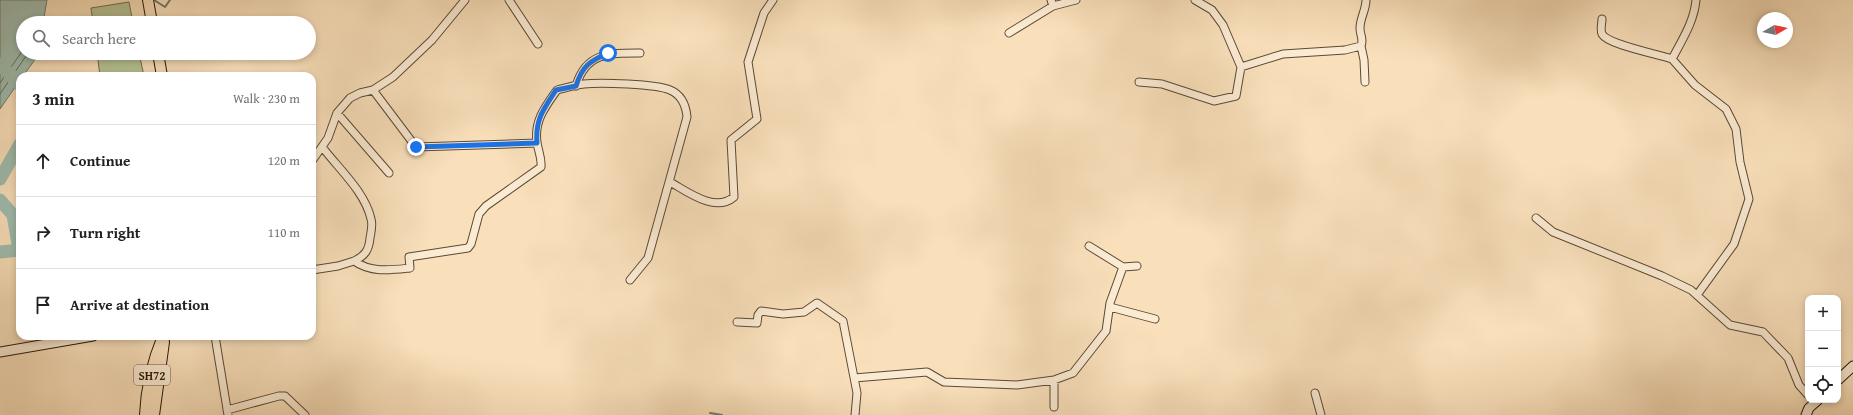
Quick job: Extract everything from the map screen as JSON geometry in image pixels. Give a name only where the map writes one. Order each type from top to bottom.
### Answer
[{"type":"main road","points":[[148,0],[151,16]]},
{"type":"main road","points":[[159,60],[160,72]]},
{"type":"main road","name":"SH72","points":[[145,415],[145,403],[157,352],[162,340]]},
{"type":"main road","name":"SH72","points":[[154,415],[163,356],[164,340]]},
{"type":"street","points":[[316,156],[322,148],[337,113],[350,98],[360,93],[373,90],[393,77],[432,40],[465,0]]},
{"type":"street","points":[[509,0],[538,44]]},
{"type":"street","points":[[670,182],[710,203],[730,201],[734,197],[731,140],[757,119],[748,62],[764,13],[773,0]]},
{"type":"street","points":[[1009,33],[1052,3],[1076,0]]},
{"type":"street","points":[[1138,82],[1162,84],[1214,101],[1236,96],[1241,67],[1223,25],[1212,10],[1195,0]]},
{"type":"street","points":[[1365,82],[1364,60],[1360,46],[1363,40],[1361,24],[1366,9],[1366,0]]},
{"type":"street","points":[[1672,59],[1694,14],[1696,0]]},
{"type":"street","points":[[1602,19],[1601,32],[1605,39],[1644,53],[1660,55],[1672,59],[1695,85],[1726,109],[1736,130],[1740,162],[1749,199],[1734,244],[1718,264],[1697,295]]},
{"type":"street","points":[[1241,67],[1283,54],[1346,50],[1360,46]]},
{"type":"street","points":[[576,86],[579,74],[592,61],[608,53],[640,53]]},
{"type":"street","points":[[354,261],[365,268],[388,270],[410,268],[410,257],[468,248],[471,244],[477,218],[486,206],[541,167],[542,160],[537,143],[536,131],[538,118],[556,90],[583,84],[640,86],[670,90],[681,98],[686,107],[687,117],[648,258],[630,280]]},
{"type":"street","points":[[373,90],[416,147],[537,143]]},
{"type":"street","points":[[337,113],[389,173]]},
{"type":"street","points":[[316,269],[338,266],[364,257],[370,247],[372,220],[357,190],[322,148]]},
{"type":"street","points":[[1536,218],[1553,232],[1662,276],[1691,290],[1730,325],[1763,332],[1788,358],[1799,385],[1805,392]]},
{"type":"street","points":[[1089,246],[1123,267],[1137,266]]},
{"type":"street","points":[[854,378],[927,372],[944,382],[1017,385],[1054,380],[1073,373],[1106,331],[1110,307],[1123,267]]},
{"type":"street","points":[[737,322],[757,323],[760,311],[783,314],[804,312],[817,302],[843,321],[857,393],[855,415]]},
{"type":"street","points":[[1110,307],[1155,319]]},
{"type":"street","points":[[0,352],[70,340]]},
{"type":"street","points":[[216,340],[228,413],[279,396],[285,396],[305,415]]},
{"type":"street","points":[[1841,377],[1853,366]]},
{"type":"street","points":[[1054,380],[1054,407]]},
{"type":"street","points":[[1315,393],[1321,415]]},
{"type":"street","points":[[1806,415],[1814,403]]},
{"type":"green space","points":[[129,2],[132,16],[92,16],[91,8]]},
{"type":"green space","points":[[98,60],[141,60],[143,72],[99,72]]},
{"type":"water","points":[[0,0],[47,0],[44,16],[16,16],[16,60],[35,60],[26,72],[16,72],[16,86],[0,109]]},
{"type":"waterway","points":[[154,0],[165,7],[170,0]]},
{"type":"waterway","points":[[0,64],[16,81]]},
{"type":"waterway","points":[[0,179],[16,151]]},
{"type":"waterway","points":[[0,200],[13,215],[16,232]]},
{"type":"waterway","points":[[0,252],[16,250]]},
{"type":"waterway","points":[[710,413],[722,415]]},
{"type":"route","points":[[416,147],[537,143],[536,131],[538,118],[556,90],[576,86],[579,74],[592,61],[608,53]]}]
